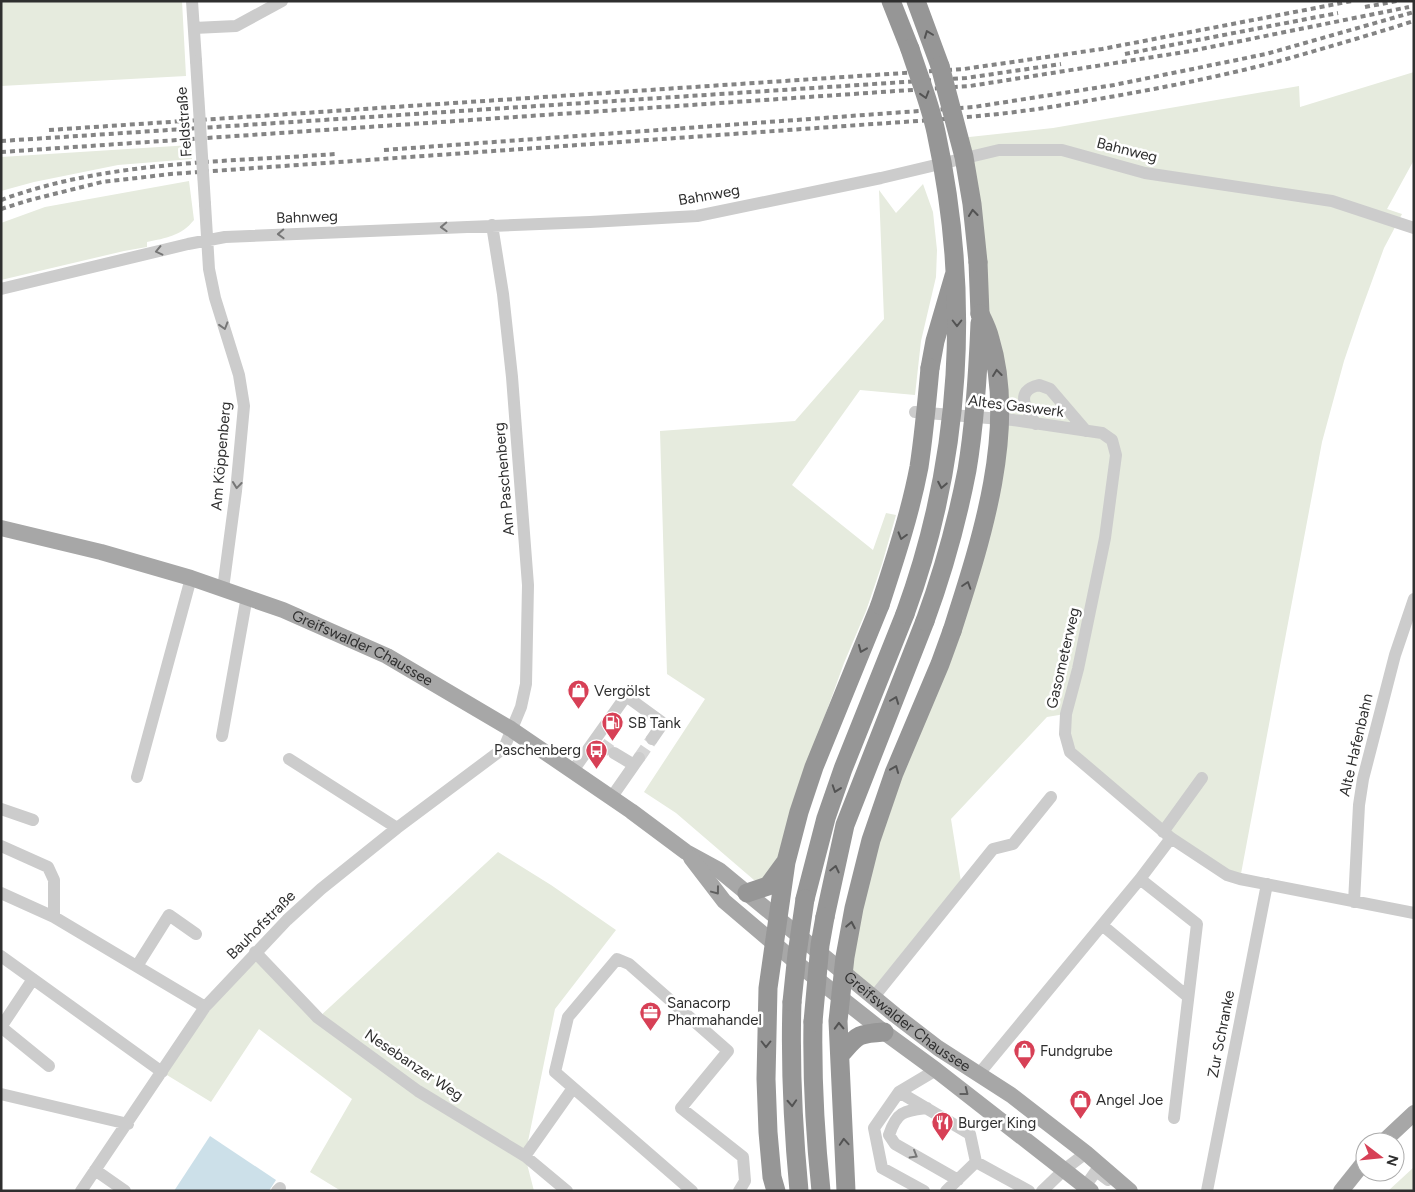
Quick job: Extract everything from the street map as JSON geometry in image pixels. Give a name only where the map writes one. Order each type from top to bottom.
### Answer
[{"type":"highway","points":[[799,1191],[790,1071],[792,1002],[805,899],[826,818],[840,777],[905,614],[920,571],[933,524],[951,431],[956,365],[955,274],[950,214],[936,132],[910,49],[891,1]]},
{"type":"highway","points":[[821,1191],[812,1086],[813,1022],[820,945],[825,917],[845,825],[925,621],[951,542],[966,471],[974,413],[980,314],[974,224],[964,157],[940,66],[916,1]]},
{"type":"highway","points":[[776,1191],[772,1177],[768,1132],[766,1079],[768,988],[786,862],[799,812],[814,768],[880,604],[898,550],[914,492],[924,433],[932,359],[941,319],[955,274]]},
{"type":"highway","points":[[846,1191],[838,1020],[843,973],[854,908],[871,840],[894,772],[952,631],[983,527],[994,466],[999,429],[1000,401],[997,369],[990,338],[980,314]]},
{"type":"highway","points":[[747,893],[768,886],[786,862]]},
{"type":"highway","points":[[840,1055],[856,1037],[865,1033],[884,1032]]},
{"type":"main road","name":"Greifswalder Chaussee","points":[[1,528],[101,552],[192,578],[224,583],[247,596],[387,656],[511,729],[686,852],[719,870],[873,998],[938,1048],[1011,1095],[1130,1190]]},
{"type":"main road","name":"Greifswalder Chaussee","points":[[686,852],[724,902],[840,998],[1065,1169],[1086,1189]]},
{"type":"main road","points":[[1394,1132],[1414,1113]]},
{"type":"main road","points":[[1342,1191],[1355,1174]]},
{"type":"street","name":"Feldstraße","points":[[192,1],[207,240]]},
{"type":"street","points":[[194,28],[236,26],[282,1]]},
{"type":"street","name":"Bahnweg","points":[[1,289],[52,275],[207,240],[236,236],[697,216],[881,178],[999,150],[1062,150],[1145,173],[1332,201],[1414,228]]},
{"type":"street","name":"Am Paschenberg","points":[[492,225],[503,294],[512,377],[528,585],[526,684],[521,707],[511,729]]},
{"type":"street","name":"Am Köppenberg","points":[[207,240],[210,274],[218,307],[239,374],[244,406],[224,583]]},
{"type":"street","points":[[1036,424],[1025,406],[1024,398],[1029,389],[1039,385],[1050,389],[1086,431]]},
{"type":"street","name":"Altes Gaswerk","points":[[915,412],[1036,424],[1102,433],[1112,440]]},
{"type":"street","name":"Gasometerweg","points":[[1112,440],[1116,455],[1105,538],[1078,670],[1066,714],[1065,734],[1070,752],[1167,835],[1227,875],[1414,914]]},
{"type":"street","points":[[137,777],[192,578]]},
{"type":"street","points":[[222,736],[247,596]]},
{"type":"street","name":"Alte Hafenbahn","points":[[1354,902],[1359,805],[1363,779],[1395,655],[1414,599]]},
{"type":"street","points":[[572,772],[598,742],[626,696],[663,723],[652,739]]},
{"type":"street","name":"Bauhofstraße","points":[[81,1191],[128,1124],[205,1007],[255,952],[320,889],[397,828],[504,748],[511,729]]},
{"type":"street","points":[[611,798],[636,761],[614,753]]},
{"type":"street","points":[[289,759],[397,828]]},
{"type":"street","points":[[978,1075],[1140,879],[1202,778]]},
{"type":"street","points":[[873,998],[993,849],[1013,844],[1051,797]]},
{"type":"street","points":[[1,809],[33,820]]},
{"type":"street","points":[[1,846],[48,868],[54,880],[54,917]]},
{"type":"street","points":[[1140,879],[1196,924],[1174,1118]]},
{"type":"street","name":"Zur Schranke","points":[[1207,1191],[1267,884]]},
{"type":"street","points":[[1,893],[54,917],[205,1007]]},
{"type":"street","points":[[137,966],[169,915],[196,934]]},
{"type":"street","points":[[1102,925],[1187,996]]},
{"type":"street","name":"Nesebanzer Weg","points":[[255,952],[318,1018],[418,1091],[524,1156],[567,1191]]},
{"type":"street","points":[[1,956],[162,1072]]},
{"type":"street","points":[[692,1191],[554,1072],[568,1017],[617,959],[629,964],[728,1052],[681,1108],[743,1158],[745,1181],[739,1191]]},
{"type":"street","points":[[33,979],[2,1027],[49,1066]]},
{"type":"street","points":[[924,1191],[882,1168],[874,1128],[899,1092],[936,1070]]},
{"type":"street","points":[[524,1156],[573,1088]]},
{"type":"street","points":[[899,1092],[970,1134],[976,1162],[1029,1191]]},
{"type":"street","points":[[1,1094],[128,1124]]},
{"type":"street","points":[[927,1108],[904,1112],[893,1123],[890,1135],[895,1144],[958,1180]]},
{"type":"street","points":[[1042,1191],[1065,1169],[1086,1153]]},
{"type":"street","points":[[946,1191],[976,1162]]},
{"type":"street","points":[[95,1170],[125,1191]]},
{"type":"street","points":[[1086,1189],[1096,1171],[1119,1189],[1130,1190]]},
{"type":"shaded area","points":[[1,1],[182,1],[186,76],[1,86]]},
{"type":"shaded area","points":[[1414,72],[1414,160],[1387,209],[1402,214],[1384,248],[1361,311],[1344,361],[1322,442],[1240,879],[1227,875],[1070,752],[1065,714],[1047,717],[951,819],[962,888],[873,998],[863,990],[845,957],[854,908],[940,664],[998,436],[960,138],[1053,128],[1299,86],[1300,107]]},
{"type":"shaded area","points":[[191,145],[192,159],[118,165],[34,182],[1,191],[1,157]]},
{"type":"shaded area","points":[[189,181],[194,220],[184,230],[167,238],[147,242],[147,247],[1,280],[1,223],[45,207]]},
{"type":"shaded area","points":[[923,184],[933,212],[937,250],[936,277],[921,341],[915,395],[860,390],[792,485],[873,550],[886,513],[896,515],[866,611],[844,663],[796,796],[779,857],[760,882],[754,880],[676,813],[644,792],[705,699],[667,674],[660,431],[795,421],[884,319],[879,190],[896,213]]},
{"type":"shaded area","points":[[498,852],[551,885],[616,930],[555,1009],[525,1156],[534,1191],[341,1191],[310,1172],[352,1099],[259,1029],[211,1102],[162,1072],[255,952],[318,1018]]},
{"type":"shaded area","points":[[1414,1167],[1414,1191],[1388,1191],[1398,1182],[1405,1182],[1405,1175]]},
{"type":"water","points":[[210,1136],[276,1180],[269,1191],[174,1191]]},
{"type":"tunnel","points":[[639,758],[652,739]]},
{"type":"tunnel","points":[[601,744],[614,753]]},
{"type":"railway","points":[[49,130],[964,69],[1102,49],[1352,1]]},
{"type":"railway","points":[[1365,7],[1397,1]]},
{"type":"railway","points":[[1,152],[970,86],[1191,51],[1409,7]]},
{"type":"railway","points":[[384,150],[974,107],[1114,85],[1266,54],[1414,12]]},
{"type":"railway","points":[[1125,54],[1338,13]]},
{"type":"railway","points":[[1,209],[102,182],[171,174],[919,121],[1034,109],[1145,91],[1232,73],[1290,58],[1414,21]]},
{"type":"railway","points":[[1,141],[966,78],[1061,64]]},
{"type":"railway","points":[[1,200],[41,187],[82,177],[124,170],[167,165],[336,154]]},
{"type":"place","name":"Vergölst","points":[[578,710]]},
{"type":"place","name":"SB Tank","points":[[612,742]]},
{"type":"place","name":"Paschenberg","points":[[597,769]]},
{"type":"place","name":"Sanacorp Pharmahandel","points":[[651,1031]]},
{"type":"place","name":"Fundgrube","points":[[1024,1070]]},
{"type":"place","name":"Angel Joe","points":[[1080,1119]]},
{"type":"place","name":"Burger King","points":[[942,1142]]}]
